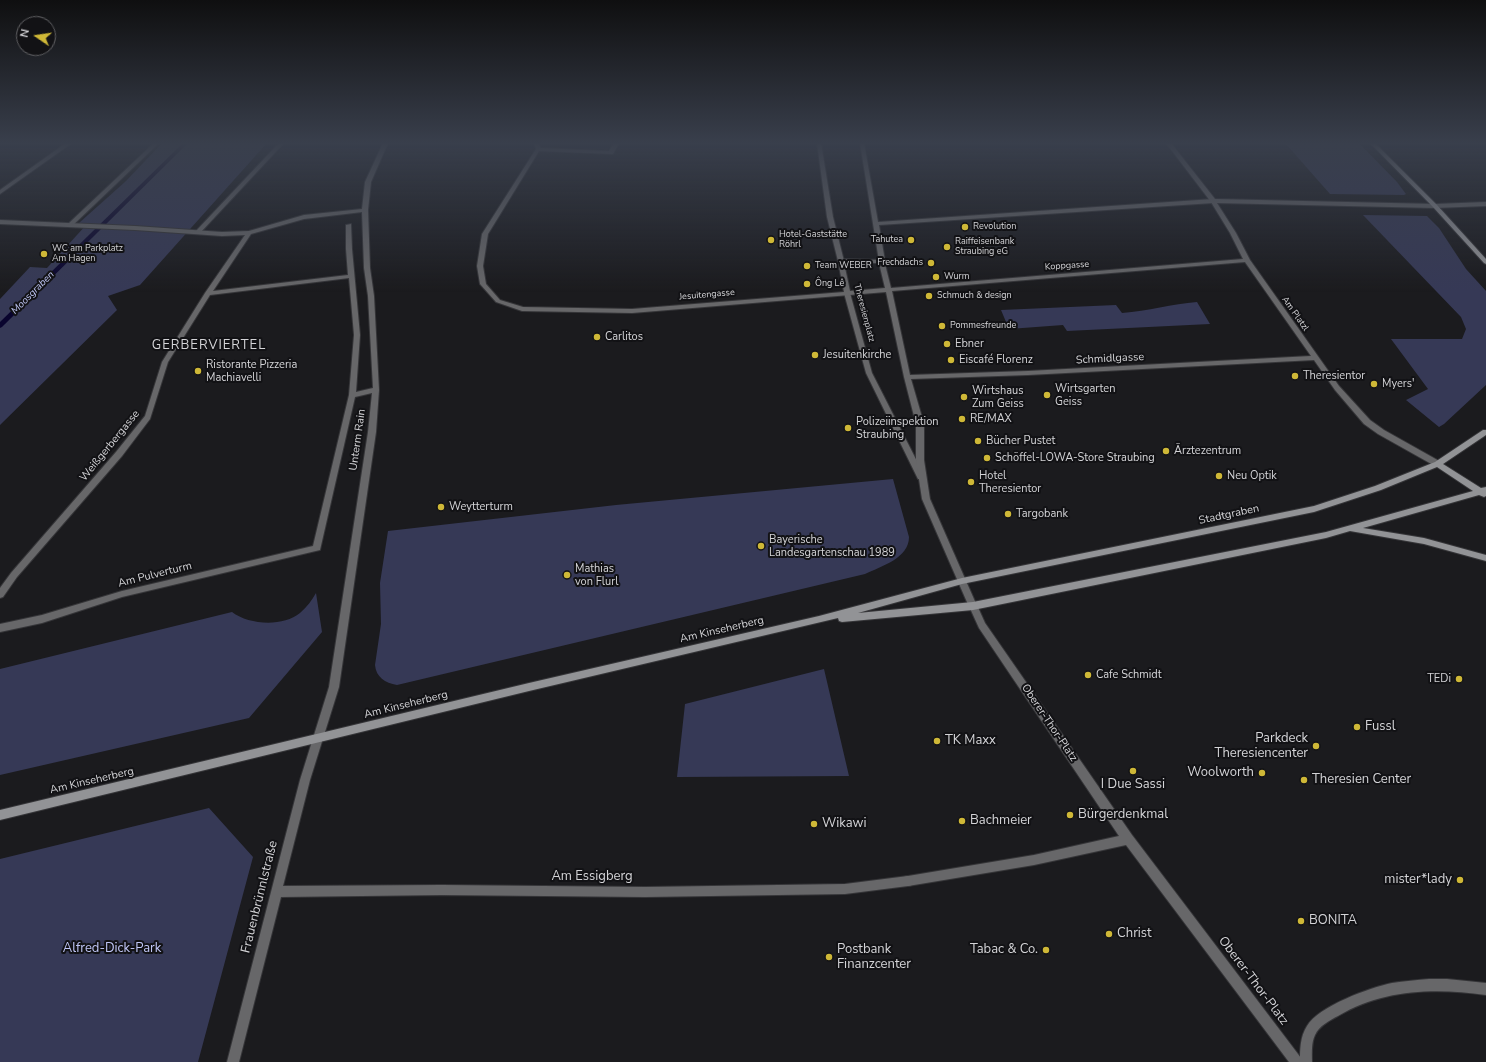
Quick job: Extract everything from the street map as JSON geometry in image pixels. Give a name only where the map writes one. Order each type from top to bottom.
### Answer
[{"type":"main road","points":[[1422,193],[1486,262]]},
{"type":"main road","name":"Stadtgraben","points":[[962,581],[1314,509],[1378,488],[1438,464],[1486,432]]},
{"type":"main road","points":[[1438,464],[1484,492]]},
{"type":"main road","points":[[973,606],[1318,536],[1484,492]]},
{"type":"main road","points":[[1347,529],[1424,541],[1486,558]]},
{"type":"main road","name":"Am Kinseherberg","points":[[0,815],[318,740],[529,687],[819,620],[962,581]]},
{"type":"main road","name":"Am Kinseherberg","points":[[819,620],[973,606]]},
{"type":"street","points":[[70,226],[105,193]]},
{"type":"street","points":[[198,232],[235,193]]},
{"type":"street","name":"Unterm Rain","points":[[318,740],[334,687],[372,432],[376,390],[374,342],[367,268],[365,210],[367,193]]},
{"type":"street","name":"Jesuitengasse","points":[[509,193],[485,234],[480,266],[483,284],[498,301],[522,309],[632,311],[847,293]]},
{"type":"street","name":"Theresienplatz","points":[[826,193],[830,217],[847,293],[869,373],[921,477]]},
{"type":"street","name":"Theresienplatz","points":[[869,193],[874,224],[907,377],[920,424],[921,477],[926,499],[973,606]]},
{"type":"street","name":"Am Platzl","points":[[1205,193],[1233,233],[1247,260],[1314,358],[1337,388],[1367,422],[1381,432],[1438,464]]},
{"type":"street","points":[[874,224],[1212,202],[1435,206],[1486,204]]},
{"type":"street","points":[[0,222],[222,234],[249,233],[304,217],[365,210]]},
{"type":"street","points":[[349,225],[351,276],[357,335],[352,394],[376,390]]},
{"type":"street","name":"Weißgerbergasse","points":[[0,595],[14,575],[119,454],[148,416],[165,362],[208,293],[249,233]]},
{"type":"street","name":"Koppgasse","points":[[847,293],[1247,260]]},
{"type":"street","points":[[841,261],[882,261]]},
{"type":"street","points":[[208,293],[351,276]]},
{"type":"street","name":"Schmidlgasse","points":[[907,377],[1028,373],[1314,358]]},
{"type":"street","name":"Am Pulverturm","points":[[0,628],[42,619],[122,594],[317,548],[352,394]]},
{"type":"street","name":"Oberer-Thor-Platz","points":[[973,606],[982,625],[1128,840],[1297,1062]]},
{"type":"street","name":"Frauenbrünnlstraße","points":[[232,1062],[305,780],[318,740]]},
{"type":"street","name":"Am Essigberg","points":[[276,892],[442,890],[645,892],[845,889],[908,881],[1034,860],[1128,840]]},
{"type":"street","points":[[1306,1062],[1306,1050],[1311,1032],[1328,1015],[1361,997],[1401,986],[1458,985],[1486,989]]},
{"type":"green space","points":[[113,193],[223,193],[140,285],[108,296],[117,310],[0,425],[0,299],[30,267],[47,268],[87,224],[79,223]]},
{"type":"green space","points":[[1329,193],[1405,193],[1406,194],[1404,195],[1330,194]]},
{"type":"green space","points":[[1363,215],[1427,216],[1439,228],[1466,269],[1486,291],[1486,385],[1439,427],[1406,400],[1428,389],[1391,339],[1462,339],[1466,329],[1461,317]]},
{"type":"green space","points":[[1197,302],[1210,324],[1067,331],[1063,325],[1009,329],[1001,310],[1116,305],[1122,313]]},
{"type":"green space","points":[[893,479],[909,537],[908,544],[905,551],[900,556],[865,574],[397,685],[385,681],[377,673],[375,665],[381,624],[380,583],[388,531],[616,505]]},
{"type":"green space","points":[[316,593],[322,632],[249,718],[0,775],[0,669],[232,612],[247,620],[257,622],[266,623],[285,621],[300,613]]},
{"type":"green space","points":[[824,669],[849,776],[677,777],[685,704]]},
{"type":"green space","name":"Alfred-Dick-Park","points":[[209,808],[253,857],[198,1062],[0,1062],[0,859]]},
{"type":"waterway","name":"Moosgraben","points":[[0,326],[136,193]]},
{"type":"place","name":"Revolution","points":[[965,227]]},
{"type":"place","name":"Hotel-Gaststätte Röhrl","points":[[771,240]]},
{"type":"place","name":"Tahutea","points":[[911,240]]},
{"type":"place","name":"Raiffeisenbank Straubing eG","points":[[947,247]]},
{"type":"place","name":"WC am Parkplatz Am Hagen","points":[[44,254]]},
{"type":"place","name":"Frechdachs","points":[[931,263]]},
{"type":"place","name":"Team WEBER","points":[[807,266]]},
{"type":"place","name":"Wurm","points":[[936,277]]},
{"type":"place","name":"Ông Lê","points":[[807,284]]},
{"type":"place","name":"Schmuch & design","points":[[929,296]]},
{"type":"place","name":"Pommesfreunde","points":[[942,326]]},
{"type":"place","name":"Carlitos","points":[[597,337]]},
{"type":"place","name":"Ebner","points":[[947,344]]},
{"type":"place","name":"Jesuitenkirche","points":[[815,355]]},
{"type":"place","name":"Eiscafé Florenz","points":[[951,360]]},
{"type":"place","name":"Ristorante Pizzeria Machiavelli","points":[[198,371]]},
{"type":"place","name":"Theresientor","points":[[1295,376]]},
{"type":"place","name":"Myers'","points":[[1374,384]]},
{"type":"place","name":"Wirtsgarten Geiss","points":[[1047,395]]},
{"type":"place","name":"Wirtshaus Zum Geiss","points":[[964,397]]},
{"type":"place","name":"RE/MAX","points":[[962,419]]},
{"type":"place","name":"Polizeiinspektion Straubing","points":[[848,428]]},
{"type":"place","name":"Bücher Pustet","points":[[978,441]]},
{"type":"place","name":"Ärztezentrum","points":[[1166,451]]},
{"type":"place","name":"Schöffel-LOWA-Store Straubing","points":[[987,458]]},
{"type":"place","name":"Neu Optik","points":[[1219,476]]},
{"type":"place","name":"Hotel Theresientor","points":[[971,482]]},
{"type":"place","name":"Weytterturm","points":[[441,507]]},
{"type":"place","name":"Targobank","points":[[1008,514]]},
{"type":"place","name":"Bayerische Landesgartenschau 1989","points":[[761,546]]},
{"type":"place","name":"Mathias von Flurl","points":[[567,575]]},
{"type":"place","name":"Cafe Schmidt","points":[[1088,675]]},
{"type":"place","name":"TEDi","points":[[1459,679]]},
{"type":"place","name":"Fussl","points":[[1357,727]]},
{"type":"place","name":"TK Maxx","points":[[937,741]]},
{"type":"place","name":"Parkdeck Theresiencenter","points":[[1316,746]]},
{"type":"place","name":"I Due Sassi","points":[[1133,771]]},
{"type":"place","name":"Woolworth","points":[[1262,773]]},
{"type":"place","name":"Theresien Center","points":[[1304,780]]},
{"type":"place","name":"Bürgerdenkmal","points":[[1070,815]]},
{"type":"place","name":"Bachmeier","points":[[962,821]]},
{"type":"place","name":"Wikawi","points":[[814,824]]},
{"type":"place","name":"mister*lady","points":[[1460,880]]},
{"type":"place","name":"BONITA","points":[[1301,921]]},
{"type":"place","name":"Christ","points":[[1109,934]]},
{"type":"place","name":"Tabac & Co.","points":[[1046,950]]},
{"type":"place","name":"Postbank Finanzcenter","points":[[829,957]]},
{"type":"district","name":"GERBERVIERTEL","points":[[209,346]]}]
